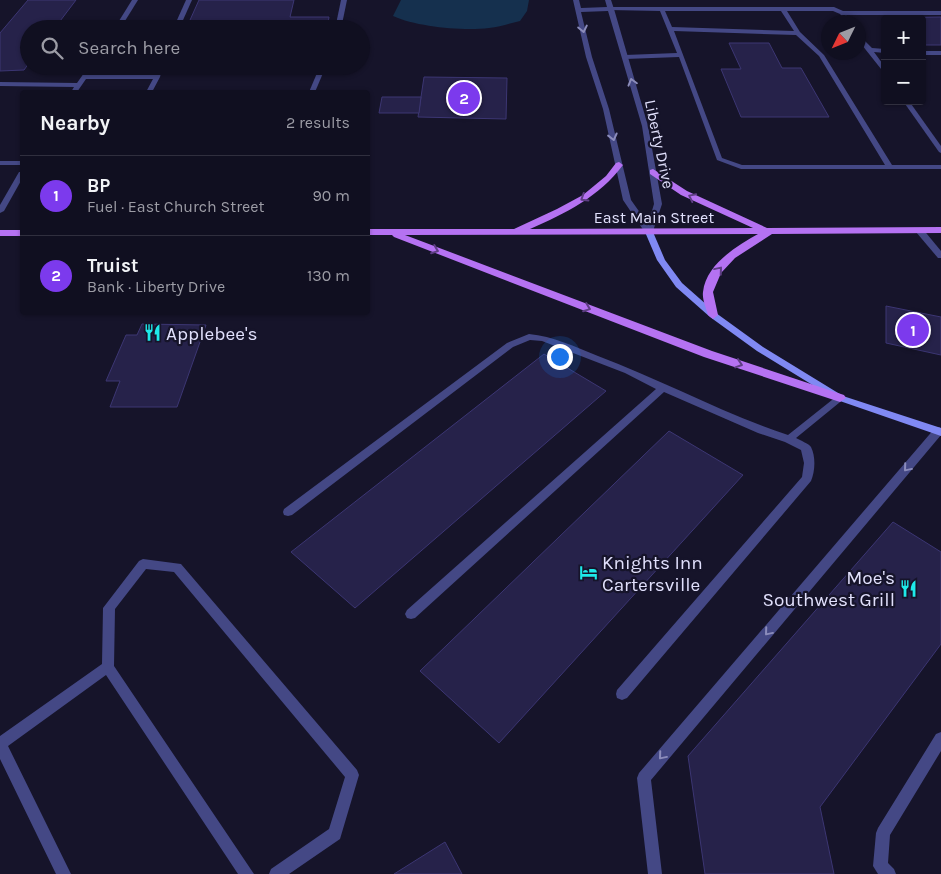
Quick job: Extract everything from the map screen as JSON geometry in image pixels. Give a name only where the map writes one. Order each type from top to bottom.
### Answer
[{"type":"main road","points":[[514,232],[568,208],[600,188],[620,165]]},
{"type":"main road","points":[[653,172],[684,193],[769,231]]},
{"type":"main road","name":"East Main Street","points":[[370,232],[941,230]]},
{"type":"main road","points":[[713,315],[708,293],[714,277],[732,256],[769,231]]},
{"type":"main road","points":[[390,232],[708,354],[940,432]]},
{"type":"main road","points":[[649,232],[661,260],[684,290],[713,315],[760,349],[840,398]]},
{"type":"main road","points":[[0,233],[20,233]]},
{"type":"street","points":[[123,20],[135,0]]},
{"type":"street","points":[[180,20],[189,0]]},
{"type":"street","points":[[340,20],[344,0]]},
{"type":"street","points":[[576,0],[589,57],[606,109],[627,200],[649,232]]},
{"type":"street","name":"Liberty Drive","points":[[608,0],[645,126],[658,204],[649,232]]},
{"type":"street","points":[[662,9],[719,159],[741,168],[941,167]]},
{"type":"street","points":[[783,9],[798,33],[821,55],[890,167]]},
{"type":"street","points":[[579,10],[834,9],[842,13],[941,13]]},
{"type":"street","points":[[670,29],[798,33]]},
{"type":"street","points":[[866,45],[881,66]]},
{"type":"street","points":[[870,50],[881,51]]},
{"type":"street","points":[[926,53],[941,53]]},
{"type":"street","points":[[625,57],[681,55]]},
{"type":"street","points":[[313,90],[319,75]]},
{"type":"street","points":[[75,90],[86,77],[158,77]]},
{"type":"street","points":[[150,90],[158,77]]},
{"type":"street","points":[[0,84],[79,85]]},
{"type":"street","points":[[909,105],[941,151]]},
{"type":"street","points":[[0,163],[20,163]]},
{"type":"street","points":[[0,211],[20,177]]},
{"type":"street","points":[[919,230],[941,256]]},
{"type":"street","points":[[288,512],[510,345],[529,338],[543,338],[628,371],[663,388],[762,430],[789,439],[806,448],[809,463],[807,478],[622,694]]},
{"type":"street","points":[[412,614],[663,388]]},
{"type":"street","points":[[789,439],[840,398]]},
{"type":"street","points":[[654,874],[644,778],[940,432]]},
{"type":"street","points":[[248,874],[108,667],[109,608],[143,564],[177,567],[352,775],[335,834],[276,874]]},
{"type":"street","points":[[64,874],[0,744],[108,667]]},
{"type":"street","points":[[889,874],[880,866],[883,833],[941,739]]},
{"type":"water","points":[[401,0],[529,0],[527,11],[520,21],[493,27],[466,29],[414,23],[393,16]]},
{"type":"building","points":[[28,0],[76,0],[61,20],[20,20],[20,70],[0,71],[0,33]]},
{"type":"building","points":[[199,0],[294,0],[290,17],[329,17],[328,20],[190,20]]},
{"type":"building","points":[[926,17],[941,17],[941,45],[926,45]]},
{"type":"building","points":[[729,43],[769,43],[782,68],[801,68],[829,117],[741,117],[721,69],[741,69]]},
{"type":"building","points":[[424,77],[507,78],[506,119],[418,117]]},
{"type":"building","points":[[382,97],[421,97],[419,113],[379,113]]},
{"type":"building","points":[[886,306],[941,317],[941,355],[886,343]]},
{"type":"building","points":[[142,324],[206,325],[177,407],[110,407],[120,381],[106,381],[126,335],[137,335]]},
{"type":"building","points":[[544,354],[606,391],[355,608],[291,552]]},
{"type":"building","name":"Knights Inn Cartersville","points":[[669,431],[743,475],[499,743],[420,671]]},
{"type":"building","points":[[893,522],[941,552],[941,644],[820,807],[834,874],[705,874],[688,756]]},
{"type":"building","points":[[445,842],[462,874],[394,874]]},
{"type":"place","name":"Truist","points":[[464,98]]},
{"type":"place","name":"BP","points":[[913,330]]},
{"type":"place","name":"Applebee's","points":[[152,333]]},
{"type":"place","name":"Knights Inn Cartersville","points":[[588,573]]},
{"type":"place","name":"Moe's Southwest Grill","points":[[909,588]]}]
